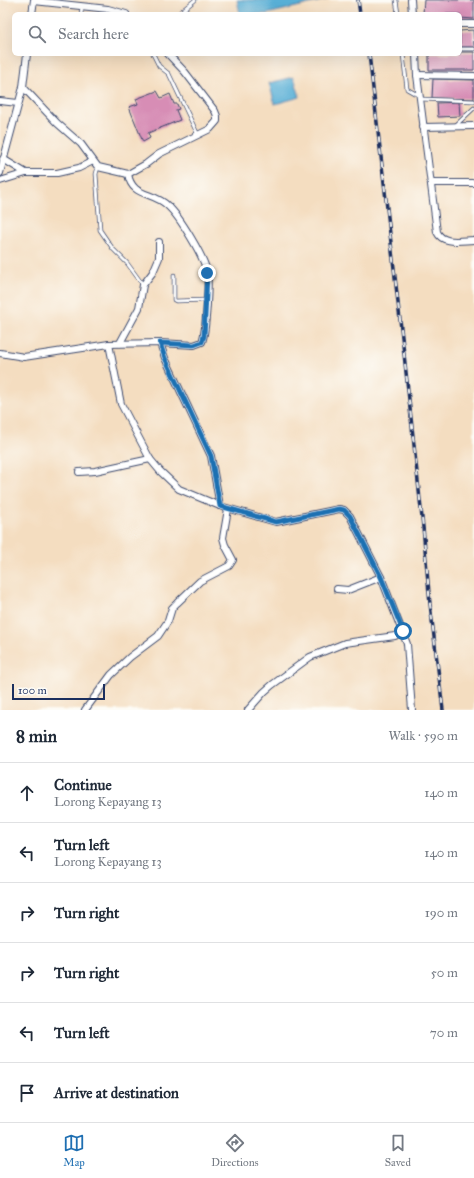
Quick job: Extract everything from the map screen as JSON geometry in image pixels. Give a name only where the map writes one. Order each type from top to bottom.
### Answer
[{"type":"street","points":[[411,0],[412,12]]},
{"type":"street","points":[[32,12],[34,1],[113,12]]},
{"type":"street","points":[[462,24],[474,24]]},
{"type":"street","points":[[0,173],[23,87],[27,56]]},
{"type":"street","points":[[23,87],[57,123],[81,144],[98,167],[128,174],[146,164],[159,154],[210,130],[217,121],[215,111],[170,56]]},
{"type":"street","points":[[416,56],[419,96],[438,232],[440,236],[446,240],[474,240]]},
{"type":"street","points":[[417,75],[474,76]]},
{"type":"street","points":[[0,101],[18,103]]},
{"type":"street","points":[[423,127],[474,126]]},
{"type":"street","points":[[3,159],[26,173]]},
{"type":"street","points":[[0,181],[26,173],[57,173],[78,168],[93,161]]},
{"type":"street","points":[[0,353],[24,358],[108,344],[160,343],[194,345],[202,342],[204,336],[207,300],[207,273],[204,262],[186,229],[169,206],[160,199],[138,191],[133,187],[129,180],[128,174]]},
{"type":"street","points":[[431,183],[474,184]]},
{"type":"street","points":[[120,343],[139,308],[143,285],[153,272],[159,258],[159,242]]},
{"type":"street","points":[[160,343],[165,358],[211,456],[220,506]]},
{"type":"street","points":[[108,344],[121,404],[150,459],[179,489],[220,506],[276,522],[339,509],[344,510],[350,516],[381,577],[403,631],[407,644],[412,710]]},
{"type":"street","points":[[79,472],[95,471],[150,459]]},
{"type":"street","points":[[85,710],[111,675],[130,657],[158,636],[168,621],[172,608],[177,603],[200,581],[229,566],[233,560],[223,538],[228,508]]},
{"type":"street","points":[[337,589],[348,590],[381,577]]},
{"type":"street","points":[[248,710],[272,685],[310,657],[345,643],[395,636],[403,631]]},
{"type":"lane","points":[[180,12],[195,0]]},
{"type":"lane","points":[[396,0],[398,12]]},
{"type":"lane","points":[[81,12],[82,7]]},
{"type":"lane","points":[[462,49],[474,50]]},
{"type":"lane","points":[[154,56],[159,66],[169,74],[198,135]]},
{"type":"lane","points":[[403,56],[407,89],[419,96],[474,101]]},
{"type":"lane","points":[[450,126],[460,122],[474,108]]},
{"type":"lane","points":[[98,167],[96,174],[100,230],[113,249],[127,263],[143,285]]},
{"type":"lane","points":[[174,275],[174,300],[207,300]]},
{"type":"water","points":[[237,0],[326,0],[275,12],[240,12]]},
{"type":"water","points":[[294,77],[300,97],[275,104],[269,83]]},
{"type":"building","points":[[424,0],[474,0],[474,19],[462,18],[462,12],[423,12]]},
{"type":"building","points":[[473,30],[474,47],[462,47],[462,31]]},
{"type":"building","points":[[462,52],[474,52],[474,70],[429,70],[429,56],[462,56]]},
{"type":"building","points":[[433,79],[474,80],[474,99],[432,98]]},
{"type":"building","points":[[157,91],[161,98],[170,94],[174,104],[177,104],[179,109],[176,110],[180,120],[148,133],[150,138],[143,142],[129,107],[138,104],[136,99]]},
{"type":"building","points":[[459,102],[460,116],[438,117],[437,103]]},
{"type":"railway","points":[[358,0],[360,12]]},
{"type":"railway","points":[[369,56],[443,710]]},
{"type":"route","points":[[207,273],[207,300],[204,336],[202,342],[194,345],[160,343],[165,358],[211,456],[220,506],[276,522],[339,509],[344,510],[350,516],[381,577],[403,631]]}]
